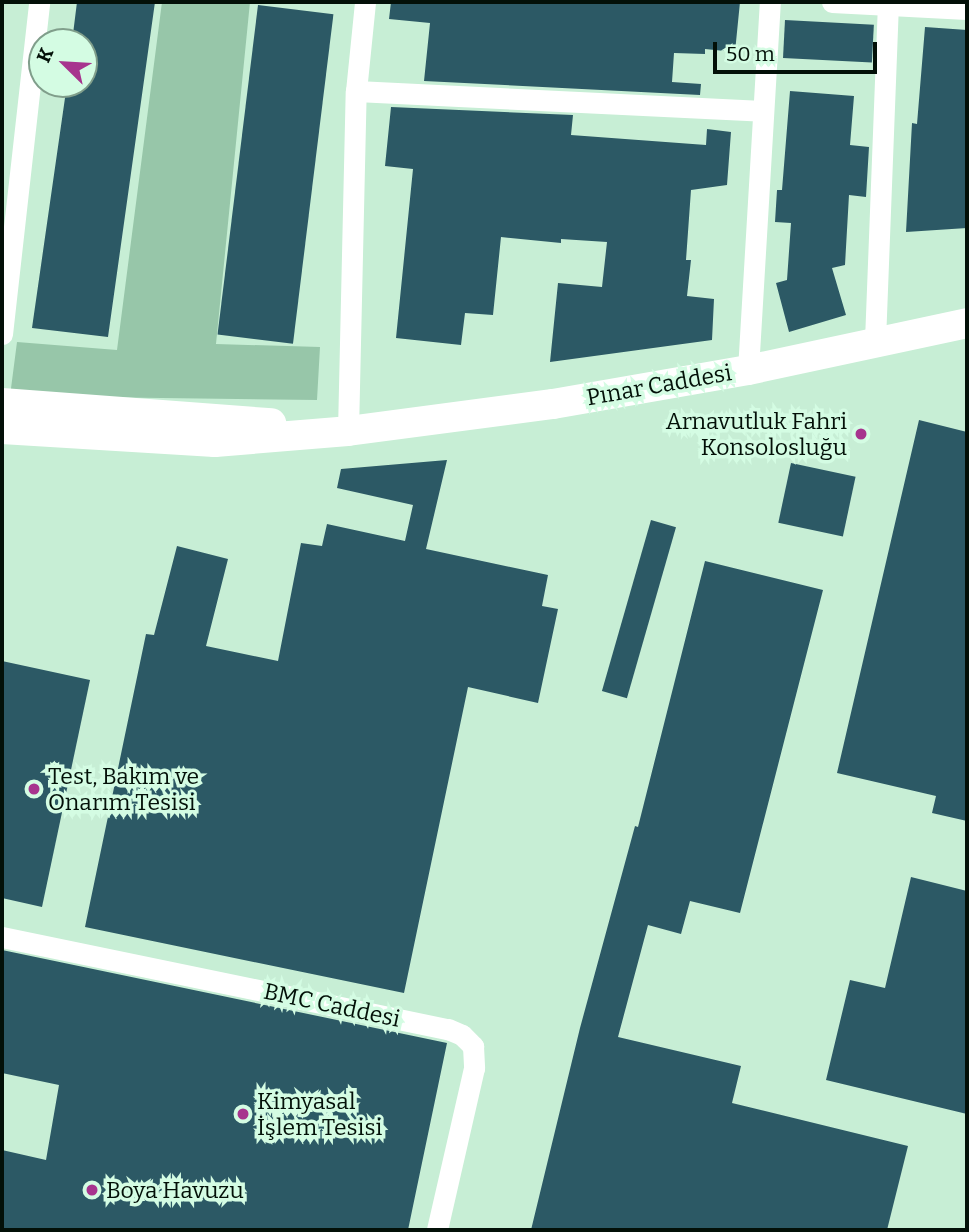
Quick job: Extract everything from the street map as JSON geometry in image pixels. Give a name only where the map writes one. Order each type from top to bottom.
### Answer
[{"type":"main road","name":"Pınar Caddesi","points":[[2,429],[215,442],[348,431],[553,404],[748,370],[967,323]]},
{"type":"main road","name":"Pınar Caddesi","points":[[2,403],[348,431]]},
{"type":"street","points":[[2,334],[39,2]]},
{"type":"street","points":[[348,431],[356,91],[365,2]]},
{"type":"street","points":[[748,370],[770,2]]},
{"type":"street","points":[[832,2],[967,9]]},
{"type":"street","points":[[875,341],[888,6]]},
{"type":"street","points":[[356,91],[763,111]]},
{"type":"street","name":"BMC Caddesi","points":[[2,937],[449,1029],[462,1035],[473,1046],[474,1068],[437,1230]]},
{"type":"green space","points":[[162,2],[250,2],[216,344],[320,347],[317,400],[10,396],[17,342],[117,350]]},
{"type":"building","points":[[77,2],[155,2],[108,337],[32,328],[65,98],[98,98],[98,28],[74,28]]},
{"type":"building","points":[[391,2],[740,2],[735,52],[705,49],[705,54],[674,53],[672,82],[701,84],[700,95],[424,81],[430,23],[389,19]]},
{"type":"building","points":[[258,5],[333,14],[293,344],[218,335]]},
{"type":"building","points":[[785,20],[874,25],[872,63],[783,58]]},
{"type":"building","points":[[925,27],[967,30],[967,228],[906,232],[912,123],[917,124]]},
{"type":"building","points":[[790,91],[854,96],[850,145],[869,147],[866,197],[849,195],[845,265],[832,268],[846,315],[789,332],[776,283],[787,280],[791,223],[775,222],[777,190],[782,190]]},
{"type":"building","points":[[391,107],[573,115],[571,135],[706,145],[707,129],[731,132],[727,185],[691,190],[686,260],[691,260],[687,296],[714,299],[712,340],[550,362],[558,283],[602,287],[607,242],[561,239],[561,243],[501,237],[493,315],[465,313],[461,345],[396,338],[413,169],[385,166]]},
{"type":"building","points":[[919,420],[967,432],[967,821],[932,813],[936,796],[837,773]]},
{"type":"building","points":[[447,460],[426,549],[548,575],[542,606],[558,609],[538,703],[468,687],[404,993],[85,927],[146,634],[154,635],[177,546],[228,559],[206,646],[278,661],[301,543],[322,546],[327,524],[405,541],[413,505],[337,488],[341,469]]},
{"type":"building","points":[[791,463],[856,477],[843,536],[778,523]]},
{"type":"building","points":[[651,520],[676,527],[627,698],[602,691]]},
{"type":"building","points":[[705,561],[823,590],[740,913],[690,901],[681,934],[648,925],[618,1037],[741,1066],[732,1103],[908,1146],[887,1230],[531,1230],[580,1028],[635,826],[638,827]]},
{"type":"building","name":"Test, Bakım ve Onarım Tesisi","points":[[2,661],[90,680],[42,907],[2,898]]},
{"type":"building","points":[[911,877],[967,891],[967,1114],[826,1080],[850,980],[885,988]]},
{"type":"building","name":"Kimyasal İşlem Tesisi","points":[[2,950],[447,1043],[408,1230],[2,1230],[2,1150],[46,1160],[59,1085],[2,1073]]},
{"type":"place","name":"Arnavutluk Fahri Konsolosluğu","points":[[861,434]]},
{"type":"place","name":"Test, Bakım ve Onarım Tesisi","points":[[34,789]]},
{"type":"place","name":"Kimyasal İşlem Tesisi","points":[[243,1114]]},
{"type":"place","name":"Boya Havuzu","points":[[92,1190]]}]
